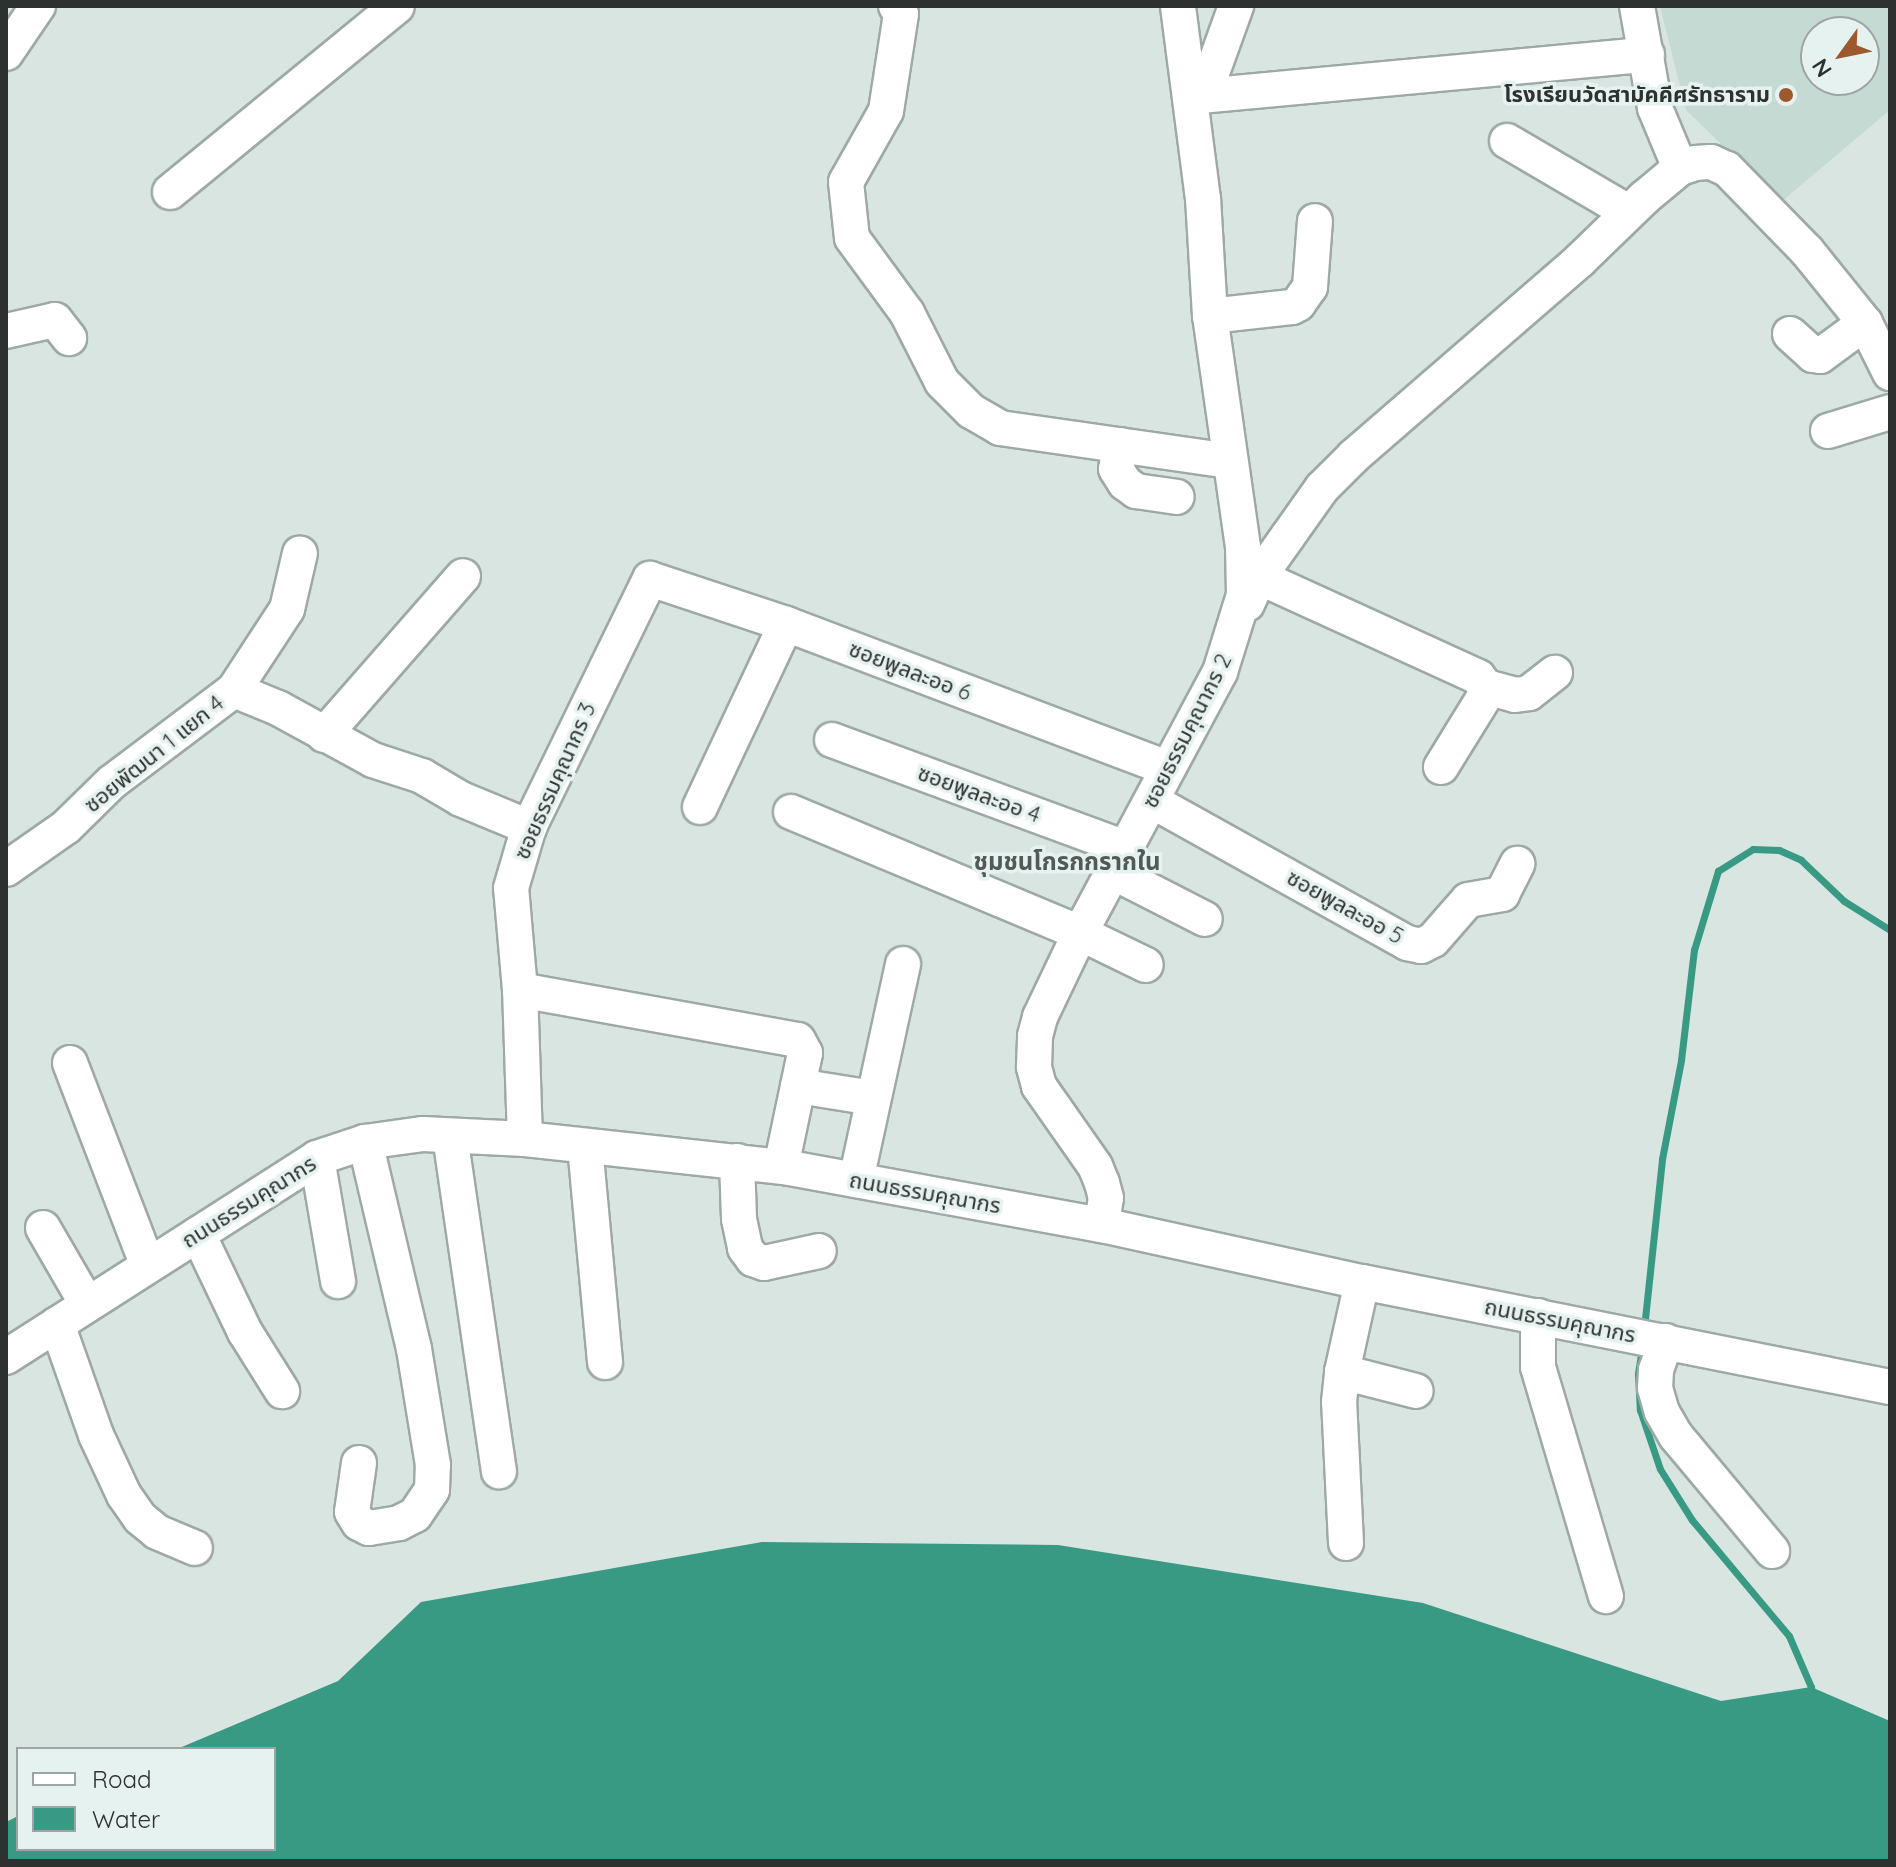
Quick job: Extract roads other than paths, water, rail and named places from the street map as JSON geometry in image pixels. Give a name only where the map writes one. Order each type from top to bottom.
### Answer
[{"type":"street","points":[[6,53],[38,6]]},
{"type":"street","points":[[170,192],[397,6]]},
{"type":"street","points":[[896,6],[901,14],[886,111],[846,182],[852,238],[907,313],[942,382],[971,411],[1000,428],[1229,461]]},
{"type":"street","name":"ซอยธรรมคุณากร 2","points":[[1102,1225],[1106,1198],[1095,1166],[1051,1106],[1034,1067],[1040,1017],[1080,933],[1220,672],[1244,595],[1245,572],[1210,316],[1197,96],[1178,6]]},
{"type":"street","points":[[1236,6],[1197,96],[1647,55]]},
{"type":"street","points":[[1637,6],[1655,108],[1680,168]]},
{"type":"street","points":[[1507,141],[1628,212]]},
{"type":"street","points":[[1236,625],[1259,577],[1322,488],[1354,456],[1579,261],[1628,212],[1680,168],[1711,162],[1727,169],[1807,251],[1865,323],[1890,373]]},
{"type":"street","points":[[1210,316],[1298,304],[1310,287],[1315,221]]},
{"type":"street","points":[[6,331],[55,320],[69,338]]},
{"type":"street","points":[[1790,334],[1813,355],[1820,356],[1865,323]]},
{"type":"street","points":[[1828,431],[1890,412]]},
{"type":"street","points":[[1120,445],[1116,469],[1125,483],[1136,491],[1177,497]]},
{"type":"street","points":[[234,690],[287,609],[300,553]]},
{"type":"street","points":[[324,735],[463,576]]},
{"type":"street","points":[[1259,577],[1443,659],[1478,677],[1486,687],[1515,695],[1529,693],[1555,673]]},
{"type":"street","name":"ซอยพูลละออ 6","points":[[650,579],[786,624],[1168,768]]},
{"type":"street","name":"ซอยธรรมคุณากร 3","points":[[525,1139],[520,990],[511,888],[529,827],[650,579]]},
{"type":"street","points":[[700,807],[786,624]]},
{"type":"street","points":[[1441,767],[1483,699],[1486,687]]},
{"type":"street","name":"ซอยพัฒนา 1 แยก 4","points":[[6,869],[66,827],[112,782],[234,690],[278,708],[324,735],[529,827]]},
{"type":"street","name":"ซอยพูลละออ 4","points":[[832,740],[1119,860],[1205,919]]},
{"type":"street","name":"ซอยพูลละออ 5","points":[[1152,801],[1407,943],[1421,946],[1433,940],[1468,900],[1502,894],[1517,864]]},
{"type":"street","points":[[791,812],[1080,933],[1146,965]]},
{"type":"street","points":[[856,1180],[903,964]]},
{"type":"street","points":[[520,990],[798,1040],[805,1053],[781,1167]]},
{"type":"street","points":[[70,1063],[148,1266]]},
{"type":"street","points":[[798,1086],[873,1098]]},
{"type":"street","name":"ถนนธรรมคุณากร","points":[[6,1357],[317,1158],[365,1142],[423,1134],[525,1139],[781,1167],[1102,1225],[1362,1282],[1890,1387]]},
{"type":"street","points":[[450,1136],[499,1471]]},
{"type":"street","points":[[359,1463],[352,1512],[359,1523],[369,1528],[399,1523],[415,1515],[432,1490],[433,1465],[414,1349],[365,1142]]},
{"type":"street","points":[[585,1146],[605,1362]]},
{"type":"street","points":[[317,1158],[338,1281]]},
{"type":"street","points":[[737,1161],[739,1219],[745,1248],[753,1259],[764,1263],[819,1251]]},
{"type":"street","points":[[43,1228],[87,1304]]},
{"type":"street","points":[[198,1234],[245,1332],[282,1391]]},
{"type":"street","points":[[1346,1543],[1339,1402],[1342,1372],[1362,1282]]},
{"type":"street","points":[[1538,1316],[1538,1367],[1606,1596]]},
{"type":"street","points":[[57,1324],[96,1435],[124,1495],[140,1518],[157,1532],[195,1548]]},
{"type":"street","points":[[1660,1340],[1655,1388],[1662,1412],[1676,1436],[1772,1551]]},
{"type":"street","points":[[1342,1372],[1416,1391]]},
{"type":"water","points":[[762,1542],[1058,1545],[1423,1603],[1721,1701],[1811,1687],[1890,1721],[1890,1861],[6,1861],[6,1822],[16,1817],[16,1851],[276,1851],[276,1747],[182,1747],[338,1681],[421,1602]]},
{"type":"waterway","points":[[1644,1328],[1662,1159],[1681,1060],[1694,950],[1718,871],[1753,849],[1779,850],[1801,860],[1844,901],[1890,930]]},
{"type":"waterway","points":[[1642,1348],[1638,1374],[1640,1410],[1660,1469],[1692,1520],[1789,1636],[1811,1687],[1810,1695]]},
{"type":"place","name":"โรงเรียนวัดสามัคคีศรัทธาราม","points":[[1786,95]]},
{"type":"district","name":"ชุมชนโกรกกรากใน","points":[[1067,862]]}]
